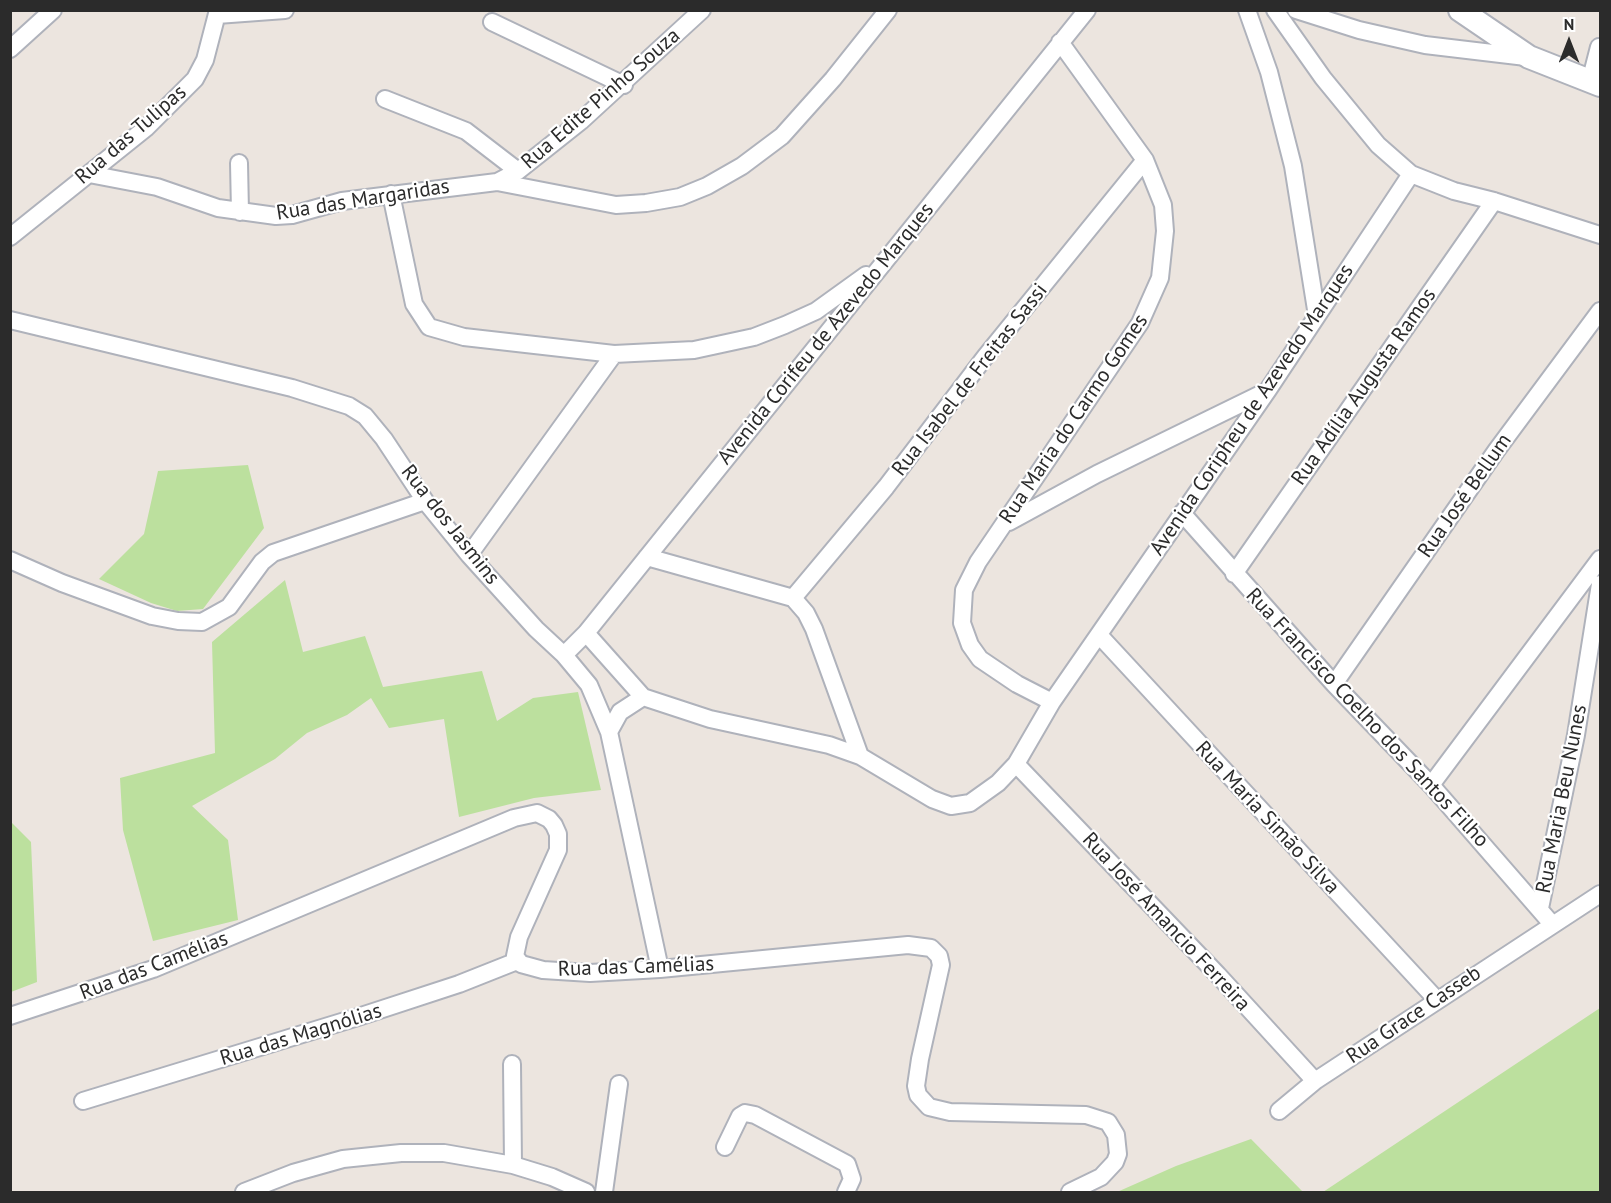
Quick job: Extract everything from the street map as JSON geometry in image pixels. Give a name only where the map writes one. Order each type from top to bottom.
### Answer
[{"type":"street","points":[[10,49],[53,10]]},
{"type":"street","points":[[218,13],[285,10]]},
{"type":"street","name":"Rua Edite Pinho Souza","points":[[497,182],[518,171],[624,85],[702,10]]},
{"type":"street","name":"Rua das Margaridas","points":[[89,174],[157,187],[240,213],[292,215],[342,201],[497,182],[616,205],[680,197],[707,186],[742,166],[782,136],[833,79],[888,10]]},
{"type":"street","name":"Avenida Corifeu de Azevedo Marques","points":[[564,655],[586,633],[1087,10]]},
{"type":"street","points":[[1247,10],[1269,72],[1293,166],[1317,316]]},
{"type":"street","points":[[1275,10],[1323,78],[1371,136],[1411,174],[1454,191],[1494,201],[1600,235]]},
{"type":"street","points":[[1296,10],[1359,30],[1425,45],[1529,57]]},
{"type":"street","points":[[1460,10],[1529,57],[1595,83],[1599,47]]},
{"type":"street","name":"Rua das Tulipas","points":[[10,237],[146,128],[195,79],[206,60],[218,13]]},
{"type":"street","points":[[492,22],[624,85]]},
{"type":"street","name":"Rua Maria do Carmo Gomes","points":[[1052,702],[1017,684],[980,659],[970,645],[963,623],[964,590],[978,562],[1140,323],[1160,278],[1165,231],[1162,206],[1145,160],[1060,42]]},
{"type":"street","points":[[385,99],[466,131],[518,171]]},
{"type":"street","name":"Rua Isabel de Freitas Sassi","points":[[793,598],[886,487],[985,357],[1145,160]]},
{"type":"street","points":[[239,163],[240,213]]},
{"type":"street","name":"Avenida Coripheu de Azevedo Marques","points":[[860,756],[932,799],[959,807],[985,795],[1016,764],[1052,702],[1268,390],[1411,174]]},
{"type":"street","points":[[391,194],[414,304],[429,327],[464,337],[614,354],[694,350],[754,337],[816,311],[884,262]]},
{"type":"street","name":"Rua Adília Augusta Ramos","points":[[1234,574],[1494,201]]},
{"type":"street","name":"Rua José Bellum","points":[[1334,684],[1496,451],[1600,310]]},
{"type":"street","name":"Rua dos Jasmins","points":[[10,320],[292,388],[349,406],[375,428],[425,501],[469,555],[564,655],[589,685],[609,732],[660,969]]},
{"type":"street","points":[[469,555],[614,354]]},
{"type":"street","points":[[1005,524],[1097,474],[1268,390]]},
{"type":"street","points":[[10,560],[62,583],[152,616],[178,621],[202,622],[230,607],[262,562],[273,554],[425,501]]},
{"type":"street","name":"Rua Francisco Coelho dos Santos Filho","points":[[1182,513],[1334,684],[1431,785],[1552,924]]},
{"type":"street","points":[[647,557],[793,598],[806,613],[814,629],[860,756]]},
{"type":"street","points":[[1431,785],[1600,559]]},
{"type":"street","name":"Rua Maria Beu Nunes","points":[[1540,908],[1576,735],[1600,584]]},
{"type":"street","points":[[586,633],[643,697],[710,719],[829,745],[860,756]]},
{"type":"street","name":"Rua Maria Simão Silva","points":[[1100,635],[1436,999]]},
{"type":"street","points":[[609,732],[620,712],[643,697]]},
{"type":"street","name":"Rua José Amancio Ferreira","points":[[1016,764],[1210,966],[1315,1081]]},
{"type":"street","name":"Rua das Camélias","points":[[10,1016],[153,969],[514,818],[537,813],[549,819],[554,825],[558,834],[558,850],[519,937],[517,961],[543,970],[590,973],[660,969],[908,945],[931,948],[939,956],[941,966],[920,1059],[916,1086],[918,1095],[929,1107],[950,1112],[1086,1115],[1108,1122],[1116,1136],[1118,1154],[1115,1162],[1101,1177],[1070,1192]]},
{"type":"street","name":"Rua Grace Casseb","points":[[1279,1111],[1315,1081],[1436,999],[1600,894]]},
{"type":"street","name":"Rua das Magnólias","points":[[83,1101],[358,1017],[459,984],[517,961]]},
{"type":"street","points":[[512,1064],[513,1165]]},
{"type":"street","points":[[604,1192],[618,1084]]},
{"type":"street","points":[[725,1147],[740,1116],[745,1113],[755,1115],[850,1166],[852,1179],[846,1192]]},
{"type":"street","points":[[244,1192],[293,1173],[343,1159],[401,1153],[444,1153],[513,1165],[552,1177],[586,1192]]},
{"type":"green space","points":[[248,465],[264,528],[203,609],[177,611],[151,603],[99,579],[144,534],[158,471]]},
{"type":"green space","points":[[285,580],[303,652],[365,636],[383,687],[482,671],[497,721],[533,698],[578,692],[601,790],[534,798],[459,817],[444,719],[389,728],[371,698],[347,715],[307,733],[275,759],[192,806],[228,840],[238,920],[153,941],[123,830],[120,778],[215,753],[212,642]]},
{"type":"green space","points":[[10,821],[31,842],[37,982],[11,992]]},
{"type":"green space","points":[[1600,1008],[1600,1192],[1323,1192]]},
{"type":"green space","points":[[1251,1139],[1303,1192],[1117,1192],[1176,1166]]}]
